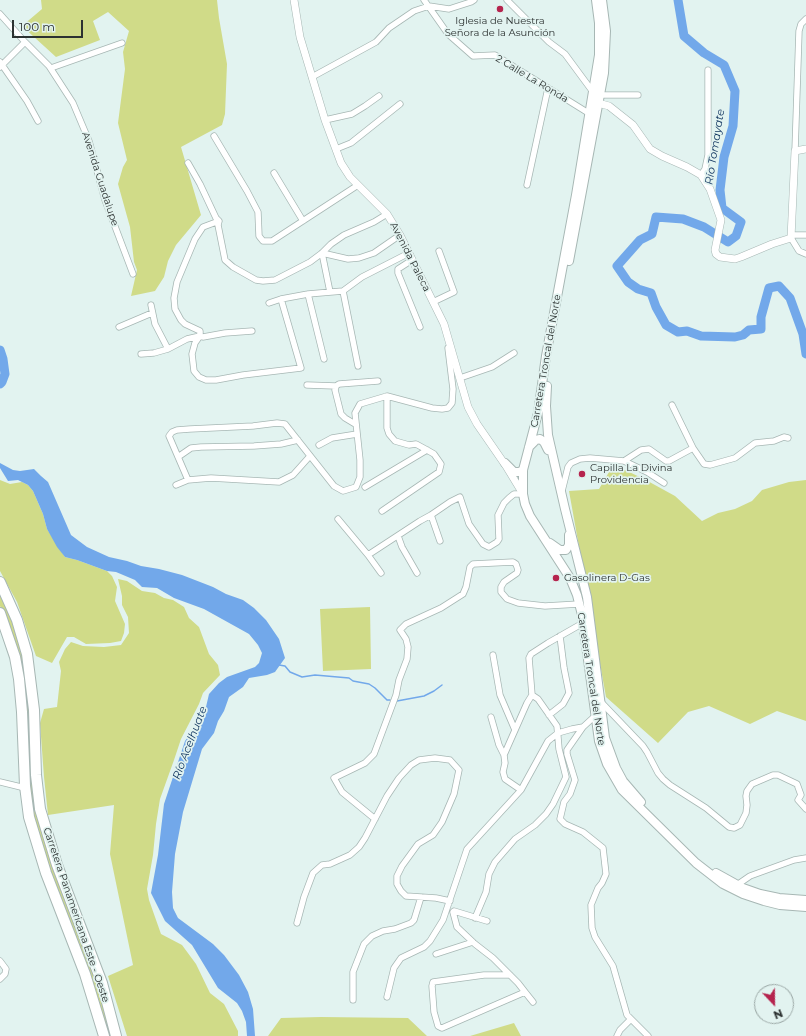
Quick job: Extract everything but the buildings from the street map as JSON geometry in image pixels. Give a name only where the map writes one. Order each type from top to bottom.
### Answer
[{"type":"highway","name":"Carretera Panamericana Este - Oeste","points":[[0,582],[17,620],[27,654],[34,710],[36,775],[40,809],[57,866],[102,983],[116,1036]]},
{"type":"highway","name":"Carretera Panamericana Este - Oeste","points":[[0,613],[15,657],[19,679],[25,788],[28,810],[37,846],[61,914],[85,974],[104,1036]]},
{"type":"main road","name":"Avenida Paleca","points":[[294,0],[300,37],[325,120],[341,163],[350,177],[387,214],[400,235],[444,324],[468,407],[477,424],[505,464],[523,494]]},
{"type":"main road","name":"Carretera Troncal del Norte","points":[[596,0],[600,43],[597,97],[582,196],[550,361],[546,387],[546,406],[548,435],[589,610],[607,746],[612,760],[623,781],[643,804],[714,872],[737,885],[766,896],[806,900]]},
{"type":"main road","name":"Carretera Troncal del Norte","points":[[602,0],[605,20],[606,45],[604,73],[590,114],[546,356],[538,413],[523,470],[523,494],[526,508],[570,578],[578,594],[598,736],[610,770],[622,790],[696,863],[723,884],[748,896],[780,905],[806,907]]},
{"type":"main road","points":[[597,97],[633,125],[650,149],[701,175],[710,189],[721,220],[715,248],[715,252],[718,256],[738,258],[792,237],[795,150],[806,150]]},
{"type":"main road","points":[[529,448],[536,440],[542,440],[546,445],[556,484],[565,509]]},
{"type":"main road","points":[[505,464],[514,472],[523,470]]},
{"type":"main road","points":[[545,539],[560,550],[567,549],[569,541],[568,521]]},
{"type":"street","name":"2 Calle La Ronda","points":[[424,0],[430,6],[448,34],[473,56],[495,55],[590,114]]},
{"type":"street","points":[[312,76],[376,42],[389,28],[414,11],[430,6],[449,8],[474,0]]},
{"type":"street","points":[[507,0],[549,42],[565,54],[597,97],[638,95]]},
{"type":"street","name":"Avenida Guadalupe","points":[[0,14],[51,68],[73,102],[89,141],[105,200],[133,274]]},
{"type":"street","points":[[795,150],[799,31],[801,24],[806,19]]},
{"type":"street","points":[[25,42],[1,64],[27,101],[38,121]]},
{"type":"street","points":[[51,68],[122,43]]},
{"type":"street","points":[[701,175],[705,169],[708,155],[708,70]]},
{"type":"street","points":[[527,185],[548,88]]},
{"type":"street","points":[[325,120],[352,114],[379,96]]},
{"type":"street","points":[[336,149],[351,143],[400,104]]},
{"type":"street","points":[[214,136],[258,212],[260,239],[263,241],[272,241],[358,185]]},
{"type":"street","points":[[188,163],[216,218],[220,221]]},
{"type":"street","points":[[274,173],[303,221]]},
{"type":"street","points":[[220,221],[218,225],[225,260],[233,267],[256,280],[263,281],[275,280],[310,262],[331,244],[387,214]]},
{"type":"street","points":[[220,221],[203,227],[195,239],[177,282],[174,298],[175,309],[185,324],[200,331],[200,336],[195,343],[192,354],[194,371],[198,377],[206,380],[216,380],[287,369],[299,369],[301,367],[281,299]]},
{"type":"street","points":[[322,253],[348,258],[359,258],[374,253],[400,235]]},
{"type":"street","points":[[806,235],[792,237],[799,251],[806,254]]},
{"type":"street","points":[[433,302],[454,292],[439,251]]},
{"type":"street","points":[[322,253],[330,292]]},
{"type":"street","points":[[269,303],[308,294],[343,291],[362,277],[411,257]]},
{"type":"street","points":[[411,257],[398,268],[398,273],[420,327]]},
{"type":"street","points":[[343,291],[358,366]]},
{"type":"street","points":[[308,294],[324,359]]},
{"type":"street","points":[[151,305],[155,324],[168,349]]},
{"type":"street","points":[[119,327],[152,313]]},
{"type":"street","points":[[188,480],[169,436],[172,432],[177,430],[253,426],[277,423],[285,424],[334,486],[343,491],[356,487],[360,477],[360,460],[355,413],[360,404],[387,396],[432,408],[448,408],[452,403],[453,389],[449,351],[444,324]]},
{"type":"street","points":[[141,354],[154,353],[168,349],[188,339],[200,336],[204,337],[225,333],[252,331]]},
{"type":"street","points":[[460,378],[492,367],[514,353]]},
{"type":"street","points":[[307,385],[336,386],[340,384],[378,381]]},
{"type":"street","points":[[336,386],[335,390],[341,414],[355,424]]},
{"type":"street","points":[[382,511],[439,472],[442,464],[434,454],[416,444],[394,441],[386,428],[387,396]]},
{"type":"street","points":[[672,406],[693,448],[706,465],[734,458],[754,443],[774,441],[784,437],[788,438]]},
{"type":"street","points":[[319,445],[332,438],[357,434]]},
{"type":"street","points":[[178,456],[191,448],[201,446],[268,445],[298,440]]},
{"type":"street","points":[[624,461],[641,450],[649,448],[666,461],[669,461],[693,448]]},
{"type":"street","points":[[365,487],[427,450]]},
{"type":"street","points":[[176,485],[188,480],[211,478],[279,482],[293,474],[310,456]]},
{"type":"street","points":[[561,493],[568,468],[571,463],[580,459],[590,458],[624,461],[647,472],[664,483]]},
{"type":"street","points":[[368,555],[460,497],[469,524],[483,544],[489,546],[497,542],[499,539],[498,515],[504,503],[514,494],[523,494]]},
{"type":"street","points":[[432,515],[440,541]]},
{"type":"street","points":[[338,519],[381,573]]},
{"type":"street","points":[[398,536],[402,547],[417,573]]},
{"type":"street","points":[[375,819],[342,792],[334,778],[365,763],[374,754],[396,696],[399,680],[408,659],[406,639],[400,630],[406,624],[441,608],[463,594],[466,587],[470,566],[473,564],[513,562],[516,564],[518,570],[517,573],[504,582],[501,587],[501,592],[507,599],[518,603],[545,606],[579,604]]},
{"type":"street","points":[[504,755],[532,695],[529,658],[533,652],[583,623]]},
{"type":"street","points":[[549,714],[563,704],[568,693],[560,636]]},
{"type":"street","points":[[494,655],[500,695],[515,730]]},
{"type":"street","points":[[475,918],[486,892],[489,874],[495,862],[515,839],[535,825],[546,814],[553,804],[566,778],[559,749],[557,726],[538,699],[532,695]]},
{"type":"street","points":[[600,701],[643,746],[663,779],[706,808],[729,827],[734,828],[740,825],[746,813],[747,791],[752,784],[773,775],[778,775],[797,784],[801,795],[798,800],[806,809]]},
{"type":"street","points":[[595,716],[583,727],[567,750],[575,780],[570,794],[564,802],[560,819],[565,824],[583,832],[603,848],[606,874],[591,905],[592,928],[595,937],[613,966],[627,1015],[648,1036]]},
{"type":"street","points":[[491,717],[504,755],[503,772],[505,779],[520,790]]},
{"type":"street","points":[[387,997],[394,968],[401,958],[424,947],[430,941],[443,920],[468,849],[520,790],[548,741],[558,733],[583,727]]},
{"type":"street","points":[[297,923],[304,897],[313,873],[322,865],[330,864],[350,855],[359,847],[386,796],[411,765],[419,760],[435,758],[450,760],[459,770],[454,794],[442,822],[433,835],[418,844],[402,866],[397,876],[397,884],[406,896],[436,898],[449,903],[457,927],[493,958],[533,1002]]},
{"type":"street","points":[[0,782],[25,788]]},
{"type":"street","points":[[737,885],[750,876],[794,860],[806,858]]},
{"type":"street","points":[[353,1000],[354,972],[364,944],[372,936],[383,931],[395,929],[411,923],[414,920],[421,897]]},
{"type":"street","points":[[453,912],[454,911],[487,921]]},
{"type":"street","points":[[436,954],[473,942]]},
{"type":"street","points":[[0,961],[6,969],[5,974],[0,979]]},
{"type":"street","points":[[510,975],[484,975],[433,982],[434,1012],[438,1026],[442,1028],[525,992]]},
{"type":"street","points":[[617,1036],[620,1030],[631,1019]]},
{"type":"green space","points":[[41,0],[217,0],[227,64],[225,114],[222,125],[181,147],[201,215],[176,245],[168,261],[164,277],[155,291],[131,296],[137,270],[134,262],[130,227],[118,184],[123,167],[127,160],[118,123],[125,69],[123,52],[129,31],[108,12],[93,21],[100,40],[56,57],[22,26],[42,9]]},
{"type":"green space","points":[[625,470],[675,496],[702,521],[718,513],[735,509],[752,501],[762,490],[789,482],[806,480],[806,721],[777,711],[750,724],[709,706],[688,712],[658,743],[606,697],[569,491],[599,489],[609,472]]},
{"type":"green space","points":[[0,480],[10,484],[22,482],[28,485],[33,491],[43,514],[47,529],[65,557],[107,571],[112,576],[117,587],[115,601],[125,624],[121,641],[86,644],[74,637],[67,637],[52,663],[36,656],[17,602],[0,571]]},
{"type":"green space","points":[[118,579],[127,581],[142,591],[155,593],[164,598],[173,600],[184,607],[189,618],[199,627],[209,654],[218,665],[220,675],[203,693],[181,739],[160,799],[147,889],[149,900],[161,934],[182,945],[196,964],[210,993],[224,1004],[238,1031],[238,1036],[127,1036],[108,976],[133,965],[110,854],[114,805],[48,815],[40,723],[44,709],[57,707],[61,671],[59,662],[65,649],[71,642],[83,646],[104,647],[121,645],[129,633],[128,617],[122,605],[122,596]]},
{"type":"green space","points":[[0,589],[25,657],[28,684],[32,771],[113,1036],[107,1036],[48,871],[30,807],[24,708],[4,615],[0,606]]},
{"type":"green space","points":[[370,607],[371,669],[323,671],[320,609]]},
{"type":"green space","points":[[281,1018],[408,1018],[427,1036],[268,1036]]},
{"type":"green space","points":[[514,1023],[521,1036],[470,1036]]},
{"type":"water","points":[[0,463],[13,470],[20,471],[34,469],[48,482],[71,535],[87,547],[109,557],[182,575],[243,600],[266,620],[279,639],[285,658],[275,672],[249,678],[243,687],[229,697],[214,733],[202,749],[183,812],[175,854],[172,892],[173,908],[178,918],[213,944],[224,955],[239,975],[248,992],[253,1009],[255,1036],[247,1036],[246,1022],[237,1003],[218,988],[192,945],[165,921],[151,893],[158,855],[164,804],[185,741],[201,719],[209,694],[227,677],[255,667],[259,663],[262,653],[258,645],[249,634],[204,609],[174,598],[157,588],[142,587],[135,580],[116,572],[107,571],[65,557],[57,547],[47,529],[43,514],[33,491],[28,485],[18,480],[8,481],[0,468]]},
{"type":"waterway","name":"Río Tomayate","points":[[678,0],[684,36],[704,53],[724,65],[735,91],[733,126],[724,157],[720,190],[722,208],[741,222],[736,236],[728,242],[704,227],[683,219],[656,217],[652,234],[640,240],[617,266],[628,282],[638,289],[651,293],[656,307],[666,325],[678,332],[687,331],[701,336],[735,337],[743,335],[749,330],[761,329],[761,317],[769,288],[779,286],[790,298],[803,334],[806,354]]},
{"type":"waterway","name":"Río Acelhuate","points":[[0,350],[5,374],[0,384]]},
{"type":"waterway","points":[[279,665],[285,666],[290,672],[302,677],[315,675],[349,678],[353,681],[369,684],[387,700],[390,700]]},
{"type":"waterway","points":[[397,701],[424,696],[442,685]]},
{"type":"place","name":"Iglesia de Nuestra Señora de la Asunción","points":[[500,9]]},
{"type":"place","name":"Capilla La Divina Providencia","points":[[582,474]]},
{"type":"place","name":"Gasolinera D-Gas","points":[[556,578]]}]
